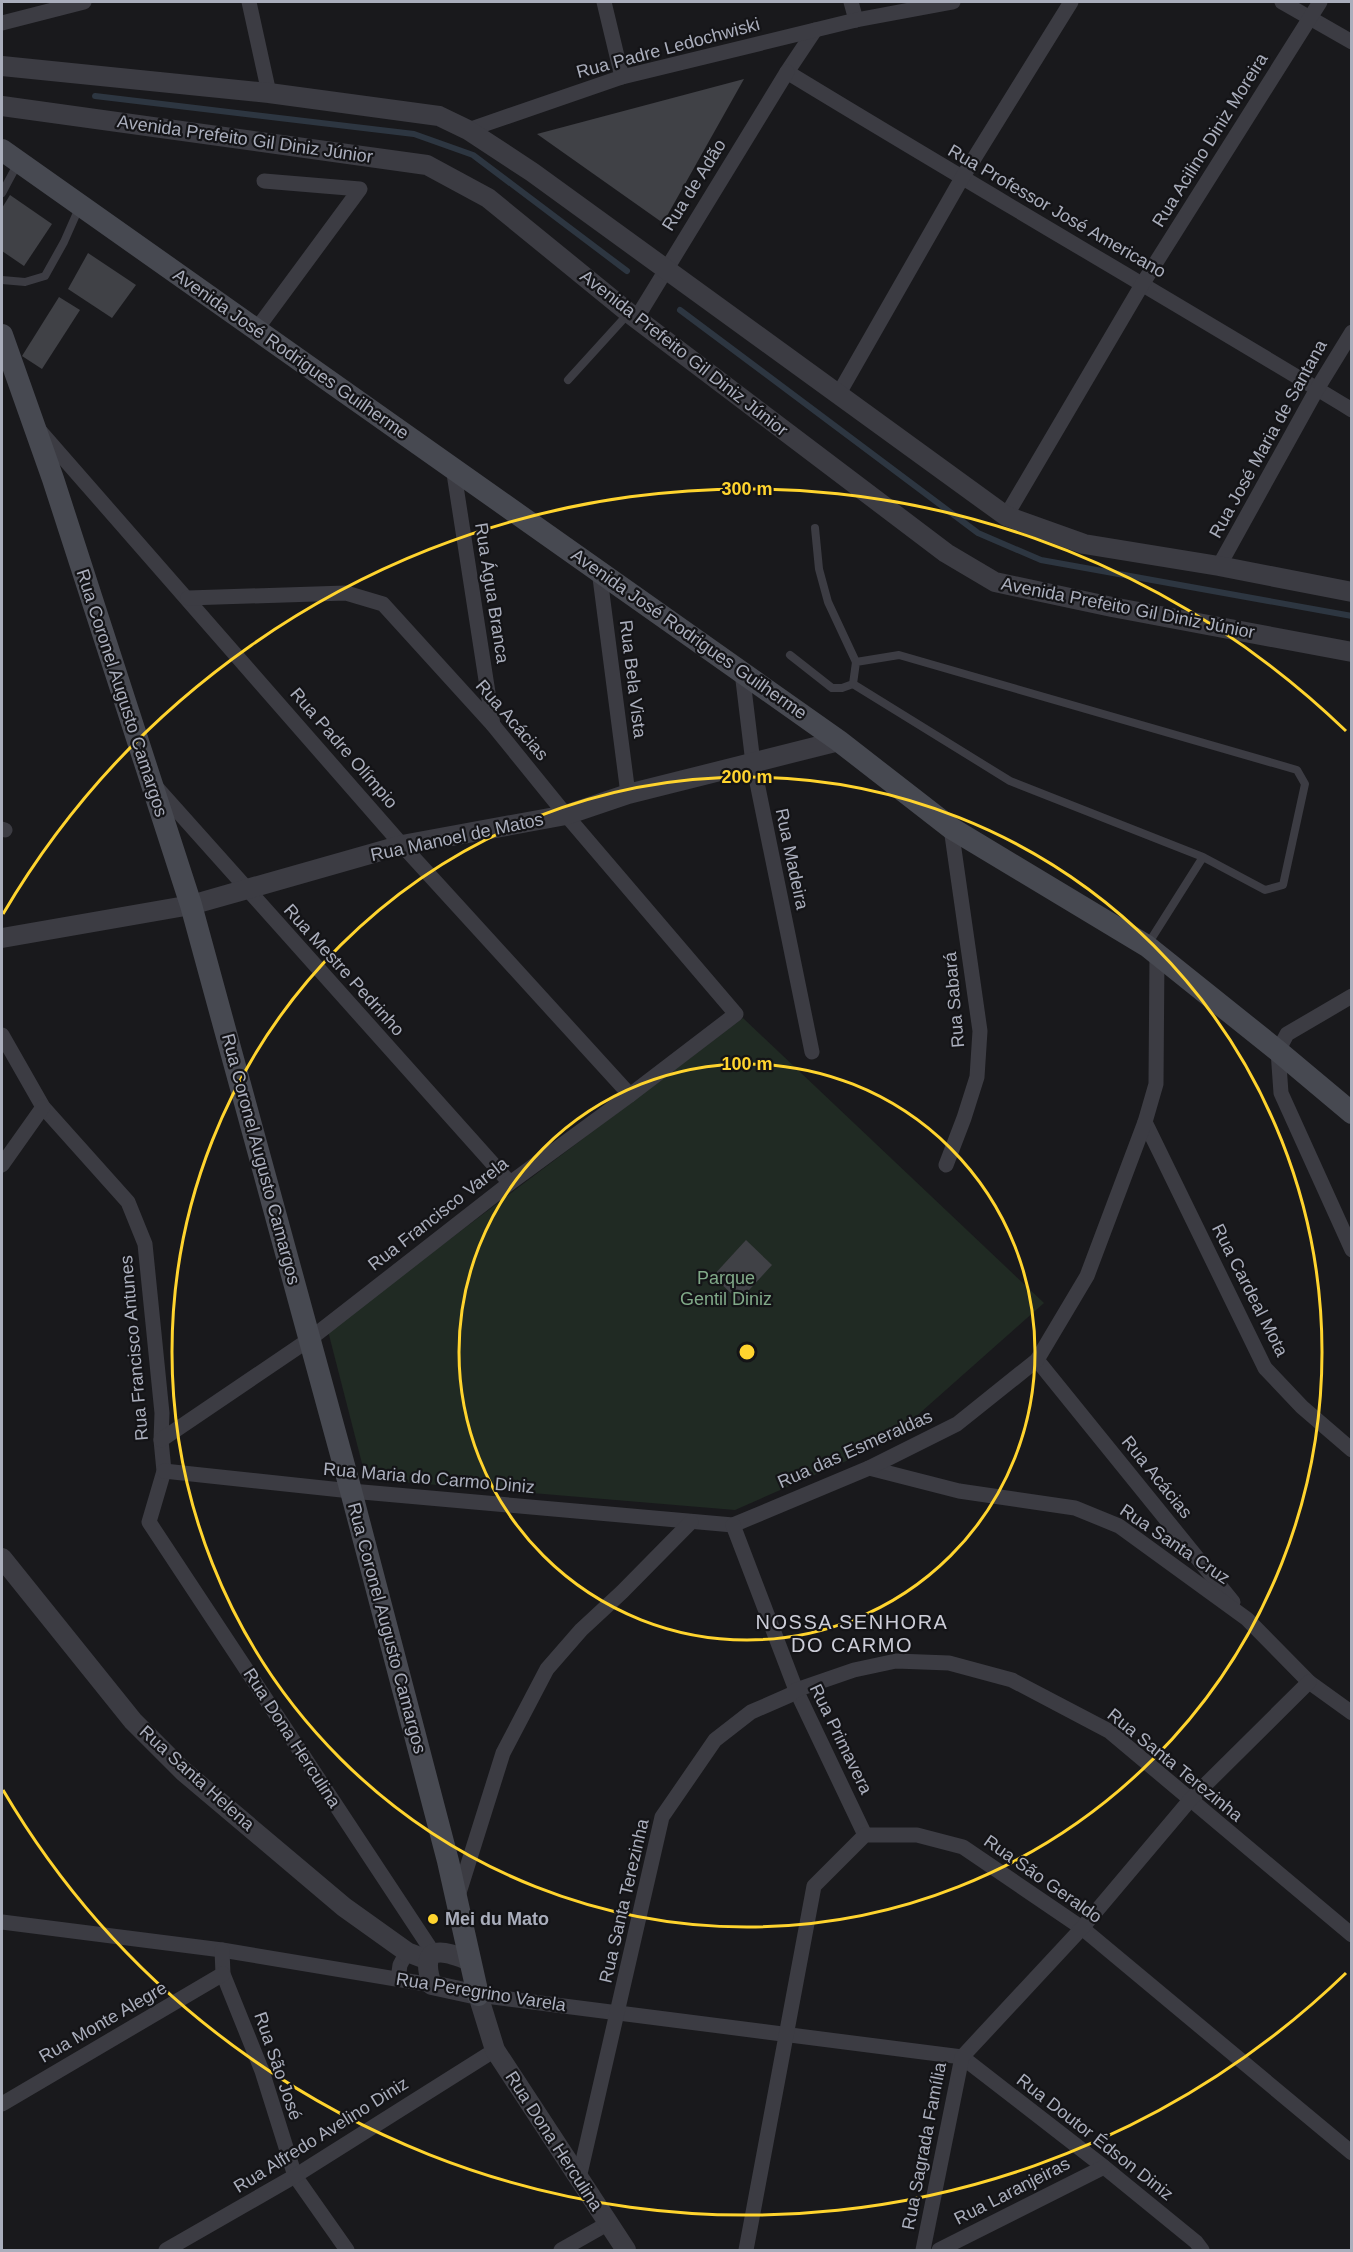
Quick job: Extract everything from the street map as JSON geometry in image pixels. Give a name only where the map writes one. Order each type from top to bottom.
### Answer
[{"type":"main road","name":"Avenida José Rodrigues Guilherme","points":[[7,158],[599,570],[839,741],[951,828],[1152,950],[1352,1113]]},
{"type":"main road","name":"Rua Coronel Augusto Camargos","points":[[4,348],[34,423],[191,906],[351,1491],[457,1899],[446,1957],[478,1995]]},
{"type":"street","points":[[2,23],[84,2]]},
{"type":"street","points":[[249,2],[269,93]]},
{"type":"street","points":[[604,2],[622,77]]},
{"type":"street","points":[[851,2],[856,20]]},
{"type":"street","name":"Rua Padre Ledochwiski","points":[[468,130],[622,77],[856,20],[953,2]]},
{"type":"street","points":[[838,395],[962,178],[1071,2]]},
{"type":"street","points":[[1282,2],[1352,42]]},
{"type":"street","name":"Rua Acilino Diniz Moreira","points":[[1006,516],[1143,283],[1320,2]]},
{"type":"street","points":[[787,72],[815,30]]},
{"type":"street","points":[[2,66],[269,93],[439,116],[468,130],[532,172],[1006,516],[1083,544],[1219,566],[1352,592]]},
{"type":"street","name":"Rua Professor José Americano","points":[[787,72],[1352,410]]},
{"type":"street","name":"Rua de Adão","points":[[633,316],[787,72]]},
{"type":"street","name":"Avenida Prefeito Gil Diniz Júnior","points":[[2,106],[427,165],[488,198],[633,316],[946,554],[995,582],[1112,607],[1352,652]]},
{"type":"street","points":[[256,330],[360,189],[264,181]]},
{"type":"street","name":"Rua José Maria de Santana","points":[[1219,566],[1317,389],[1352,332]]},
{"type":"street","name":"Rua Padre Olímpio","points":[[34,423],[402,845],[630,1095]]},
{"type":"street","name":"Rua Água Branca","points":[[453,467],[494,725]]},
{"type":"street","name":"Rua Bela Vista","points":[[599,570],[628,794]]},
{"type":"street","name":"Rua Acácias","points":[[188,598],[346,593],[383,604],[494,725],[567,815],[736,1014]]},
{"type":"street","name":"Rua Madeira","points":[[742,672],[753,763],[812,1052]]},
{"type":"street","name":"Rua Manoel de Matos","points":[[2,938],[191,906],[402,845],[567,815],[628,794],[839,741]]},
{"type":"street","name":"Rua Mestre Pedrinho","points":[[151,782],[246,891],[510,1183]]},
{"type":"street","name":"Rua Sabará","points":[[946,1165],[964,1118],[976,1077],[980,1031],[951,828]]},
{"type":"street","name":"Rua das Esmeraldas","points":[[691,1522],[733,1525],[868,1468],[957,1424],[1037,1360],[1087,1276],[1145,1122],[1156,1084],[1152,950]]},
{"type":"street","points":[[1352,996],[1287,1034],[1278,1051],[1281,1093],[1352,1250]]},
{"type":"street","name":"Rua Francisco Varela","points":[[161,1440],[310,1339],[510,1183],[736,1014]]},
{"type":"street","name":"Rua Francisco Antunes","points":[[2,1035],[43,1107],[128,1202],[145,1244],[162,1413],[161,1440],[164,1471],[149,1522]]},
{"type":"street","points":[[2,1165],[43,1107]]},
{"type":"street","name":"Rua Cardeal Mota","points":[[1145,1122],[1265,1368],[1302,1407],[1352,1450]]},
{"type":"street","name":"Rua Acácias","points":[[1037,1360],[1247,1619]]},
{"type":"street","name":"Rua Santa Cruz","points":[[868,1468],[959,1491],[1075,1508],[1119,1526],[1247,1619],[1309,1682],[1352,1713]]},
{"type":"street","name":"Rua Maria do Carmo Diniz","points":[[164,1471],[351,1491],[691,1522]]},
{"type":"street","name":"Rua Dona Herculina","points":[[149,1522],[446,1957]]},
{"type":"street","points":[[457,1899],[503,1753],[547,1669],[581,1630],[691,1522]]},
{"type":"street","name":"Rua Primavera","points":[[733,1525],[796,1690],[865,1835]]},
{"type":"street","name":"Rua Santa Helena","points":[[2,1558],[133,1720],[183,1771],[344,1907],[407,1952],[446,1957]]},
{"type":"street","name":"Rua Santa Terezinha","points":[[579,2178],[662,1817],[715,1740],[751,1712],[790,1695],[796,1690],[854,1671],[896,1661],[949,1664],[1012,1680],[1109,1731],[1352,1935]]},
{"type":"street","name":"Rua Sagrada Família","points":[[923,2250],[962,2058],[1082,1928],[1190,1800],[1309,1682]]},
{"type":"street","points":[[746,2250],[814,1886],[865,1835]]},
{"type":"street","name":"Rua São Geraldo","points":[[865,1835],[917,1835],[963,1847],[1082,1928],[1352,2153]]},
{"type":"street","name":"Rua Peregrino Varela","points":[[2,1922],[222,1950],[438,1986],[478,1995],[962,2058]]},
{"type":"street","name":"Rua São José","points":[[222,1950],[223,1974],[262,2071],[295,2176],[347,2250]]},
{"type":"street","points":[[398,1979],[400,1965],[407,1952]]},
{"type":"street","points":[[438,1986],[427,1971],[446,1957]]},
{"type":"street","name":"Rua Monte Alegre","points":[[2,2104],[223,1974]]},
{"type":"street","name":"Rua Dona Herculina","points":[[478,1995],[495,2050],[626,2250]]},
{"type":"street","name":"Rua Alfredo Avelino Diniz","points":[[166,2250],[295,2176],[495,2050]]},
{"type":"street","name":"Rua Doutor Édson Diniz","points":[[962,2058],[1104,2167],[1196,2242],[1202,2250]]},
{"type":"street","name":"Rua Laranjeiras","points":[[939,2250],[1104,2167]]},
{"type":"street","points":[[561,2250],[607,2224]]},
{"type":"lane","points":[[2,193],[7,158]]},
{"type":"lane","points":[[2,280],[25,282],[45,276],[64,242],[79,206]]},
{"type":"lane","points":[[568,380],[633,316]]},
{"type":"lane","points":[[815,528],[819,569],[828,602],[856,662],[853,684]]},
{"type":"lane","points":[[789,655],[832,688],[842,688],[853,684]]},
{"type":"lane","points":[[853,684],[1010,781],[1203,857],[1265,890],[1283,885],[1305,784],[1297,770],[898,655],[856,662]]},
{"type":"lane","points":[[1152,950],[1203,857]]},
{"type":"green space","name":"Parque Gentil Diniz","points":[[743,1018],[1044,1303],[885,1444],[735,1510],[366,1479],[328,1331]]},
{"type":"building","points":[[744,79],[663,223],[537,134]]},
{"type":"building","points":[[10,195],[52,224],[24,266],[2,251],[2,208]]},
{"type":"building","points":[[88,253],[136,285],[112,318],[68,289]]},
{"type":"building","points":[[59,297],[80,310],[42,369],[22,356]]},
{"type":"building","points":[[746,1240],[772,1265],[739,1301],[713,1276]]},
{"type":"waterway","points":[[95,96],[414,134],[473,155],[627,271]]},
{"type":"waterway","points":[[680,310],[978,533],[1041,560],[1352,616]]},
{"type":"place","name":"Mei du Mato","points":[[433,1919]]},
{"type":"district","name":"NOSSA SENHORA DO CARMO","points":[[852,1634]]}]
